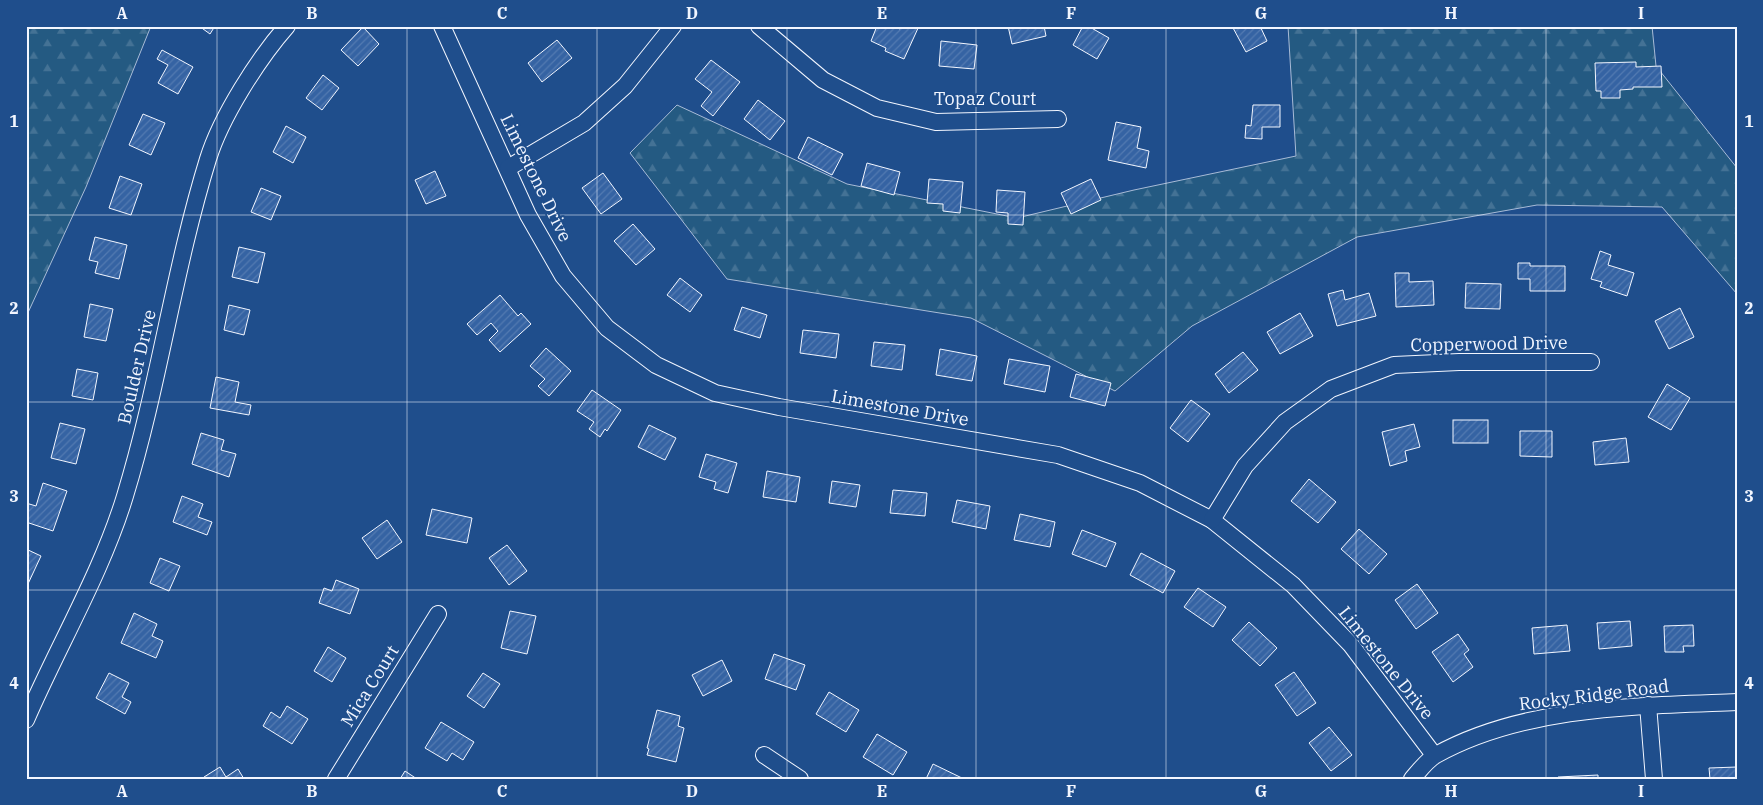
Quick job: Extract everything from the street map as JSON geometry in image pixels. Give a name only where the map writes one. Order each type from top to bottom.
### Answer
[{"type":"street","name":"Boulder Drive","points":[[26,720],[90,585],[125,497],[152,398],[179,274],[209,158],[236,98],[286,26]]},
{"type":"street","name":"Limestone Drive","points":[[442,26],[528,214],[563,276],[607,328],[656,365],[715,392],[779,407],[1058,455],[1140,483],[1212,520],[1293,584],[1351,645],[1434,755]]},
{"type":"street","points":[[508,168],[584,123],[625,86],[673,26]]},
{"type":"street","name":"Topaz Court","points":[[759,26],[824,80],[877,108],[936,122],[1058,119]]},
{"type":"street","name":"Copperwood Drive","points":[[1212,520],[1245,466],[1285,422],[1331,390],[1394,365],[1459,362],[1591,362]]},
{"type":"street","name":"Mica Court","points":[[336,779],[438,614]]},
{"type":"street","name":"Rocky Ridge Road","points":[[1412,779],[1434,755],[1486,733],[1536,718],[1648,706],[1737,702]]},
{"type":"street","points":[[1648,706],[1654,779]]},
{"type":"street","points":[[764,755],[800,779]]},
{"type":"green space","points":[[26,26],[151,26],[86,187],[26,317]]},
{"type":"green space","points":[[1288,26],[1652,26],[1656,66],[1737,168],[1737,294],[1662,207],[1537,205],[1357,237],[1192,326],[1115,391],[971,318],[727,279],[630,153],[677,105],[847,184],[1017,218],[1134,190],[1296,156]]},
{"type":"building","points":[[199,26],[215,26],[210,34]]},
{"type":"building","points":[[877,26],[893,26],[900,29],[901,26],[919,26],[904,59],[885,51],[886,48],[871,41]]},
{"type":"building","points":[[1008,26],[1044,26],[1046,36],[1012,44]]},
{"type":"building","points":[[1083,26],[1088,26],[1109,38],[1097,59],[1073,45]]},
{"type":"building","points":[[1232,26],[1260,26],[1267,41],[1246,52]]},
{"type":"building","points":[[363,27],[379,44],[358,66],[341,50]]},
{"type":"building","points":[[557,40],[572,58],[542,82],[528,63]]},
{"type":"building","points":[[941,41],[977,45],[974,69],[939,66]]},
{"type":"building","points":[[162,50],[193,67],[178,94],[158,83],[168,65],[157,59]]},
{"type":"building","points":[[711,60],[740,82],[713,116],[701,106],[712,92],[695,79]]},
{"type":"building","points":[[1636,62],[1636,67],[1661,66],[1662,87],[1633,87],[1633,89],[1620,90],[1620,98],[1601,98],[1601,91],[1596,91],[1595,63]]},
{"type":"building","points":[[323,75],[339,88],[322,110],[306,98]]},
{"type":"building","points":[[758,100],[785,121],[770,140],[744,119]]},
{"type":"building","points":[[1253,105],[1280,105],[1280,127],[1262,127],[1262,139],[1245,138],[1246,125],[1251,126]]},
{"type":"building","points":[[143,114],[165,123],[151,155],[129,145]]},
{"type":"building","points":[[1116,122],[1141,127],[1137,148],[1149,151],[1146,168],[1108,160]]},
{"type":"building","points":[[286,126],[306,137],[293,163],[273,152]]},
{"type":"building","points":[[808,137],[843,154],[832,175],[798,158]]},
{"type":"building","points":[[867,163],[900,172],[894,195],[861,186]]},
{"type":"building","points":[[435,171],[446,196],[426,204],[415,180]]},
{"type":"building","points":[[603,173],[622,199],[601,214],[582,188]]},
{"type":"building","points":[[120,176],[142,184],[131,215],[109,208]]},
{"type":"building","points":[[929,179],[963,182],[960,213],[943,211],[943,204],[927,203]]},
{"type":"building","points":[[1091,179],[1101,200],[1071,214],[1061,193]]},
{"type":"building","points":[[261,188],[281,196],[271,220],[251,212]]},
{"type":"building","points":[[997,190],[1025,192],[1023,225],[1008,224],[1008,213],[996,212]]},
{"type":"building","points":[[633,224],[655,249],[636,265],[614,241]]},
{"type":"building","points":[[95,237],[127,245],[119,279],[95,273],[98,262],[89,260]]},
{"type":"building","points":[[239,247],[265,253],[258,283],[232,277]]},
{"type":"building","points":[[1600,251],[1611,255],[1608,265],[1634,273],[1627,296],[1600,287],[1602,282],[1591,279]]},
{"type":"building","points":[[1518,263],[1530,263],[1530,266],[1565,266],[1565,291],[1530,291],[1530,279],[1518,279]]},
{"type":"building","points":[[1395,273],[1409,273],[1409,282],[1433,281],[1434,305],[1396,307]]},
{"type":"building","points":[[680,278],[702,295],[690,312],[667,295]]},
{"type":"building","points":[[1466,283],[1501,284],[1500,309],[1465,308]]},
{"type":"building","points":[[1343,290],[1345,300],[1369,293],[1376,316],[1337,326],[1328,294]]},
{"type":"building","points":[[500,295],[518,316],[521,313],[531,324],[500,352],[489,340],[498,331],[491,323],[477,335],[467,324]]},
{"type":"building","points":[[90,304],[113,309],[106,341],[84,337]]},
{"type":"building","points":[[229,305],[250,310],[244,335],[224,330]]},
{"type":"building","points":[[742,307],[767,315],[760,338],[734,330]]},
{"type":"building","points":[[1680,308],[1694,337],[1669,349],[1655,321]]},
{"type":"building","points":[[1300,313],[1313,336],[1280,354],[1267,332]]},
{"type":"building","points":[[803,330],[839,334],[836,358],[800,353]]},
{"type":"building","points":[[874,342],[905,345],[902,370],[871,366]]},
{"type":"building","points":[[546,348],[571,371],[549,396],[538,386],[545,379],[530,366]]},
{"type":"building","points":[[940,349],[977,356],[972,381],[936,375]]},
{"type":"building","points":[[1243,352],[1258,370],[1229,393],[1215,374]]},
{"type":"building","points":[[1009,359],[1050,366],[1045,392],[1004,384]]},
{"type":"building","points":[[77,369],[98,373],[93,400],[72,396]]},
{"type":"building","points":[[1076,374],[1111,383],[1105,406],[1070,397]]},
{"type":"building","points":[[216,377],[239,382],[235,402],[251,405],[249,415],[210,408]]},
{"type":"building","points":[[1667,384],[1690,398],[1671,430],[1648,417]]},
{"type":"building","points":[[592,390],[621,410],[607,431],[605,429],[600,437],[589,429],[594,422],[577,411]]},
{"type":"building","points":[[1191,400],[1210,414],[1188,442],[1170,428]]},
{"type":"building","points":[[1453,420],[1488,420],[1488,443],[1453,443]]},
{"type":"building","points":[[60,423],[85,429],[76,464],[51,458]]},
{"type":"building","points":[[1414,424],[1420,447],[1405,451],[1407,461],[1390,466],[1382,432]]},
{"type":"building","points":[[649,425],[676,438],[665,460],[638,447]]},
{"type":"building","points":[[1520,431],[1552,431],[1552,457],[1520,456]]},
{"type":"building","points":[[201,433],[224,440],[221,450],[236,454],[229,477],[192,464]]},
{"type":"building","points":[[1626,438],[1629,462],[1595,465],[1593,442]]},
{"type":"building","points":[[706,454],[737,463],[728,493],[714,489],[716,482],[699,477]]},
{"type":"building","points":[[767,471],[800,477],[796,502],[763,497]]},
{"type":"building","points":[[1309,479],[1336,502],[1318,523],[1291,501]]},
{"type":"building","points":[[832,481],[860,485],[856,507],[829,503]]},
{"type":"building","points":[[43,483],[67,491],[53,531],[26,522],[26,503],[36,506]]},
{"type":"building","points":[[893,490],[927,493],[925,516],[890,513]]},
{"type":"building","points":[[182,496],[203,504],[198,517],[212,522],[207,535],[173,522]]},
{"type":"building","points":[[957,500],[990,506],[986,529],[952,522]]},
{"type":"building","points":[[432,509],[472,518],[467,543],[426,535]]},
{"type":"building","points":[[1020,514],[1055,522],[1050,547],[1014,540]]},
{"type":"building","points":[[387,520],[402,542],[377,559],[362,538]]},
{"type":"building","points":[[1359,529],[1387,554],[1369,574],[1341,549]]},
{"type":"building","points":[[1082,530],[1116,543],[1106,567],[1072,554]]},
{"type":"building","points":[[507,545],[527,571],[509,585],[489,558]]},
{"type":"building","points":[[26,549],[41,556],[27,586],[26,586]]},
{"type":"building","points":[[1141,553],[1175,571],[1163,593],[1130,575]]},
{"type":"building","points":[[160,558],[180,566],[169,591],[150,583]]},
{"type":"building","points":[[336,580],[359,589],[350,614],[319,603],[324,588],[332,591]]},
{"type":"building","points":[[1417,584],[1438,613],[1416,629],[1395,600]]},
{"type":"building","points":[[1198,588],[1226,607],[1213,627],[1184,607]]},
{"type":"building","points":[[510,611],[536,616],[527,654],[501,648]]},
{"type":"building","points":[[134,613],[157,624],[152,636],[163,641],[156,658],[121,643]]},
{"type":"building","points":[[1630,621],[1632,646],[1599,649],[1597,623]]},
{"type":"building","points":[[1249,622],[1277,648],[1260,666],[1232,640]]},
{"type":"building","points":[[1567,625],[1570,651],[1534,654],[1532,628]]},
{"type":"building","points":[[1693,625],[1694,646],[1683,646],[1684,652],[1665,652],[1664,626]]},
{"type":"building","points":[[1458,634],[1469,650],[1464,654],[1473,667],[1453,682],[1432,652]]},
{"type":"building","points":[[328,647],[346,658],[332,682],[314,671]]},
{"type":"building","points":[[774,654],[805,665],[796,690],[765,679]]},
{"type":"building","points":[[722,660],[732,681],[703,696],[692,675]]},
{"type":"building","points":[[1294,672],[1316,703],[1297,716],[1275,685]]},
{"type":"building","points":[[109,673],[129,683],[122,697],[131,702],[125,714],[96,698]]},
{"type":"building","points":[[483,673],[500,684],[484,708],[467,696]]},
{"type":"building","points":[[829,692],[859,710],[846,732],[816,714]]},
{"type":"building","points":[[287,706],[308,719],[292,744],[263,726],[271,712],[280,718]]},
{"type":"building","points":[[657,710],[680,716],[678,726],[684,728],[676,762],[647,755],[649,749],[647,748]]},
{"type":"building","points":[[441,722],[474,742],[463,760],[452,753],[447,761],[425,748]]},
{"type":"building","points":[[1329,727],[1352,755],[1331,771],[1309,743]]},
{"type":"building","points":[[877,734],[907,752],[893,775],[863,757]]},
{"type":"building","points":[[933,764],[964,779],[926,779]]},
{"type":"building","points":[[220,767],[226,777],[238,769],[244,779],[205,779],[204,777]]},
{"type":"building","points":[[1737,767],[1737,779],[1710,779],[1709,768]]},
{"type":"building","points":[[405,771],[417,779],[400,779]]},
{"type":"building","points":[[1598,775],[1598,779],[1558,779],[1558,777]]}]
